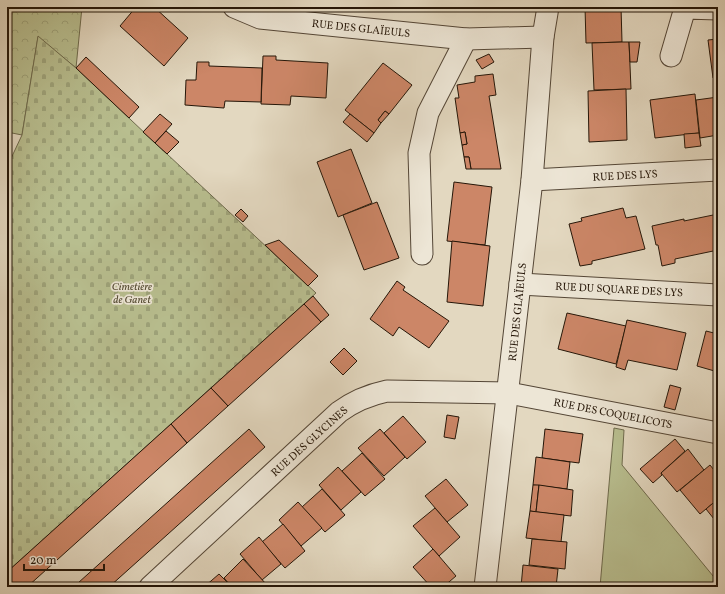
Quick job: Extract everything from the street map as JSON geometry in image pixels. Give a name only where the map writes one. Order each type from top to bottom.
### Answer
[{"type":"street","name":"RUE DES GLAÏEULS","points":[[234,7],[260,18],[466,39],[543,37]]},
{"type":"street","name":"RUE DES GLAÏEULS","points":[[485,587],[532,180],[543,37],[548,7]]},
{"type":"street","points":[[671,56],[685,8],[718,9]]},
{"type":"street","points":[[422,254],[419,153],[428,113],[466,39]]},
{"type":"street","name":"RUE DES LYS","points":[[532,180],[718,170]]},
{"type":"street","name":"RUE DU SQUARE DES LYS","points":[[520,284],[718,295]]},
{"type":"street","name":"RUE DES GLYCINES","points":[[150,587],[339,412],[354,401],[369,395],[387,391],[508,393]]},
{"type":"street","name":"RUE DES COQUELICOTS","points":[[508,393],[718,433]]},
{"type":"green space","points":[[7,7],[82,7],[76,68],[38,37],[22,135],[7,132]]},
{"type":"green space","name":"Cimetière de Ganet","points":[[38,36],[76,68],[316,293],[7,572],[7,167],[22,135]]},
{"type":"green space","points":[[614,428],[624,430],[622,465],[718,582],[718,587],[600,587]]},
{"type":"building","points":[[136,7],[154,7],[188,38],[164,66],[120,26]]},
{"type":"building","points":[[432,7],[445,7],[445,10],[432,10]]},
{"type":"building","points":[[585,7],[621,7],[622,42],[586,43]]},
{"type":"building","points":[[718,39],[718,77],[713,78],[708,40]]},
{"type":"building","points":[[629,42],[631,89],[594,90],[592,43]]},
{"type":"building","points":[[629,42],[640,42],[637,62],[630,62]]},
{"type":"building","points":[[489,54],[494,62],[482,69],[476,60]]},
{"type":"building","points":[[263,56],[276,56],[276,60],[328,63],[326,98],[291,96],[290,105],[261,104]]},
{"type":"building","points":[[86,57],[139,107],[129,118],[76,68]]},
{"type":"building","points":[[197,62],[209,62],[209,66],[262,68],[261,102],[225,101],[224,108],[185,105],[186,80],[196,80]]},
{"type":"building","points":[[383,63],[412,85],[389,114],[385,111],[378,120],[381,123],[374,133],[345,110]]},
{"type":"building","points":[[493,74],[496,95],[489,96],[501,169],[471,169],[469,157],[464,157],[462,145],[467,144],[465,132],[460,133],[455,98],[459,98],[457,85],[475,82],[475,76]]},
{"type":"building","points":[[626,89],[627,140],[589,142],[588,91]]},
{"type":"building","points":[[695,94],[699,133],[655,138],[650,100]]},
{"type":"building","points":[[718,97],[718,135],[700,138],[696,100]]},
{"type":"building","points":[[385,111],[389,114],[381,123],[378,120]]},
{"type":"building","points":[[160,114],[172,124],[155,143],[143,132]]},
{"type":"building","points":[[350,114],[374,133],[367,142],[343,122]]},
{"type":"building","points":[[166,131],[179,142],[167,154],[155,143]]},
{"type":"building","points":[[465,132],[467,144],[462,145],[460,133]]},
{"type":"building","points":[[699,133],[701,146],[685,148],[684,134]]},
{"type":"building","points":[[351,149],[372,203],[338,217],[317,162]]},
{"type":"building","points":[[464,157],[469,157],[471,169],[466,169]]},
{"type":"building","points":[[454,182],[492,187],[485,245],[447,241]]},
{"type":"building","points":[[377,202],[399,258],[364,270],[343,215]]},
{"type":"building","points":[[623,208],[626,218],[636,216],[645,249],[592,261],[592,264],[580,266],[569,224],[582,221],[581,218]]},
{"type":"building","points":[[241,209],[248,216],[243,222],[235,215]]},
{"type":"building","points":[[718,214],[718,250],[675,259],[675,263],[662,266],[658,245],[656,245],[652,226]]},
{"type":"building","points":[[279,240],[318,276],[308,286],[265,245]]},
{"type":"building","points":[[452,241],[490,246],[483,306],[447,302]]},
{"type":"building","points":[[397,281],[405,287],[403,290],[449,321],[429,348],[399,327],[393,336],[370,319]]},
{"type":"building","points":[[313,296],[329,315],[321,322],[304,304]]},
{"type":"building","points":[[304,304],[321,322],[228,406],[211,388]]},
{"type":"building","points":[[567,313],[626,326],[616,364],[558,349]]},
{"type":"building","points":[[627,320],[686,333],[677,370],[628,360],[625,370],[616,367]]},
{"type":"building","points":[[706,331],[718,334],[718,372],[697,366]]},
{"type":"building","points":[[344,348],[357,361],[343,375],[330,362]]},
{"type":"building","points":[[670,385],[681,388],[675,410],[664,407]]},
{"type":"building","points":[[211,388],[228,406],[187,443],[171,424]]},
{"type":"building","points":[[447,415],[459,417],[455,439],[444,437]]},
{"type":"building","points":[[403,416],[426,442],[407,459],[384,433]]},
{"type":"building","points":[[171,424],[187,443],[27,587],[7,587],[7,572]]},
{"type":"building","points":[[249,429],[265,447],[109,587],[82,587],[78,583]]},
{"type":"building","points":[[380,429],[405,457],[384,476],[358,448]]},
{"type":"building","points":[[545,429],[583,434],[579,463],[542,458]]},
{"type":"building","points":[[675,439],[685,451],[661,473],[662,475],[653,483],[640,469]]},
{"type":"building","points":[[688,449],[704,470],[677,492],[661,473]]},
{"type":"building","points":[[362,453],[385,479],[365,496],[342,471]]},
{"type":"building","points":[[536,457],[570,462],[567,489],[533,485]]},
{"type":"building","points":[[710,465],[718,475],[718,499],[700,514],[680,490]]},
{"type":"building","points":[[338,467],[361,492],[341,510],[319,485]]},
{"type":"building","points":[[446,479],[468,505],[447,522],[425,496]]},
{"type":"building","points":[[533,485],[539,485],[536,512],[530,511]]},
{"type":"building","points":[[539,485],[573,490],[571,516],[536,512]]},
{"type":"building","points":[[322,489],[345,515],[325,532],[302,507]]},
{"type":"building","points":[[718,499],[718,524],[706,509]]},
{"type":"building","points":[[298,502],[322,528],[301,546],[279,520]]},
{"type":"building","points":[[435,508],[460,537],[439,556],[413,526]]},
{"type":"building","points":[[530,511],[564,515],[561,542],[526,538]]},
{"type":"building","points":[[283,524],[305,551],[285,568],[262,542]]},
{"type":"building","points":[[259,537],[281,564],[262,580],[240,554]]},
{"type":"building","points":[[532,539],[567,542],[565,569],[529,565]]},
{"type":"building","points":[[433,549],[456,576],[443,587],[431,587],[413,567]]},
{"type":"building","points":[[243,559],[267,585],[266,587],[232,587],[224,578]]},
{"type":"building","points":[[523,565],[558,569],[556,587],[521,587]]},
{"type":"building","points":[[219,574],[232,587],[204,587]]}]
